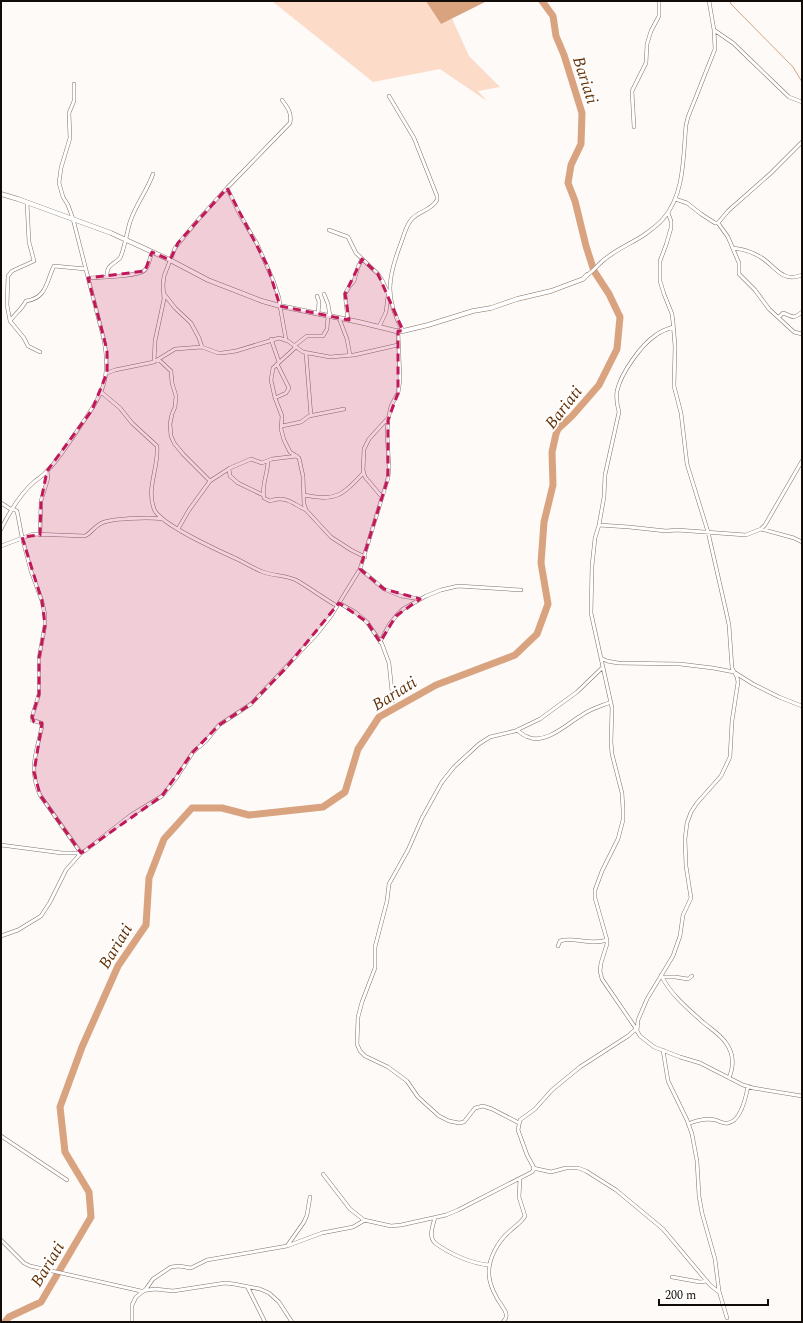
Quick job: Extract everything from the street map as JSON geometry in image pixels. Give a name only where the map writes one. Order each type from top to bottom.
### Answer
[{"type":"street","points":[[634,127],[632,91],[646,63],[647,44],[651,31],[659,16],[659,1]]},
{"type":"street","points":[[1,194],[73,219],[170,260],[208,280],[237,292],[280,306],[401,331],[428,325],[473,311],[491,308],[517,299],[551,291],[584,278],[594,271],[604,259],[645,234],[668,214],[681,180],[686,125],[693,104],[714,55],[714,30],[709,1]]},
{"type":"street","points":[[714,30],[738,48],[789,97],[802,102]]},
{"type":"street","points":[[1,529],[12,510],[34,482],[48,471],[92,410],[101,392],[107,373],[107,350],[73,219],[59,183],[61,168],[70,138],[69,113],[74,101],[74,84]]},
{"type":"street","points":[[1,936],[18,930],[41,916],[66,870],[81,853],[131,815],[162,796],[177,777],[192,752],[206,741],[219,724],[251,704],[316,635],[338,605],[360,569],[365,557],[390,467],[387,433],[388,418],[391,406],[398,393],[400,380],[398,345],[401,331],[394,313],[389,284],[395,259],[407,226],[416,215],[431,208],[437,200],[437,196],[421,153],[414,138],[389,96]]},
{"type":"street","points":[[154,362],[155,341],[163,307],[163,285],[170,260],[178,243],[227,188],[290,123],[290,111],[282,100]]},
{"type":"street","points":[[718,223],[802,142]]},
{"type":"street","points":[[107,277],[107,270],[109,266],[121,257],[136,208],[149,185],[153,174]]},
{"type":"street","points":[[227,188],[265,261],[277,292],[286,340]]},
{"type":"street","points":[[675,199],[687,203],[701,214],[715,223],[718,223],[733,248],[739,263],[739,274],[755,290],[769,309],[794,332],[802,334]]},
{"type":"street","points":[[27,203],[29,242],[34,261],[12,271],[8,276],[6,305],[10,321],[28,346],[40,352]]},
{"type":"street","points":[[637,1030],[638,1020],[642,1010],[673,956],[680,936],[683,915],[691,898],[686,866],[685,839],[687,823],[692,812],[701,799],[721,776],[731,753],[732,721],[738,682],[732,668],[729,625],[708,532],[687,464],[681,413],[674,386],[675,346],[672,314],[664,294],[660,276],[660,261],[671,228],[671,221],[668,214]]},
{"type":"street","points":[[329,230],[348,237],[354,250],[378,274],[391,298]]},
{"type":"street","points":[[733,248],[756,254],[783,275],[794,278],[802,275]]},
{"type":"street","points":[[88,278],[130,275],[143,271],[146,268],[152,252]]},
{"type":"street","points":[[348,320],[345,294],[349,286],[354,281],[362,259]]},
{"type":"street","points":[[10,321],[16,312],[24,307],[26,301],[41,295],[54,266],[86,269]]},
{"type":"street","points":[[164,294],[175,308],[191,323],[202,347]]},
{"type":"street","points":[[306,510],[302,470],[299,458],[292,454],[284,440],[282,416],[272,388],[271,377],[272,370],[278,363],[307,336],[323,336],[327,329],[329,316],[328,304],[324,294]]},
{"type":"street","points":[[379,327],[386,312],[388,294]]},
{"type":"street","points":[[317,296],[319,302],[318,314]]},
{"type":"street","points":[[779,317],[783,312],[791,317],[794,317],[802,312]]},
{"type":"street","points":[[339,318],[346,335],[350,355]]},
{"type":"street","points":[[673,327],[655,336],[637,354],[624,375],[617,391],[619,412],[605,475],[604,497],[592,554],[591,599],[594,629],[612,708],[612,754],[622,793],[623,820],[618,839],[602,871],[595,890],[595,898],[607,940],[601,963],[602,979],[640,1036],[654,1047],[700,1063],[748,1086],[802,1096]]},
{"type":"street","points":[[107,373],[154,362],[175,350],[202,347],[218,353],[236,352],[271,339],[279,338],[286,340],[306,353],[330,357],[350,355],[398,345]]},
{"type":"street","points":[[271,339],[278,363],[289,388],[286,393],[275,398]]},
{"type":"street","points":[[306,353],[311,416]]},
{"type":"street","points":[[158,359],[171,371],[172,383],[176,396],[175,408],[170,424],[174,443],[210,481]]},
{"type":"street","points":[[101,392],[120,408],[132,423],[157,446],[156,467],[151,484],[154,509],[159,515],[186,534],[262,572],[287,576],[338,605],[354,612],[367,622],[380,642],[389,662],[393,701]]},
{"type":"street","points":[[282,426],[301,422],[311,416],[344,408]]},
{"type":"street","points":[[382,497],[368,482],[364,472],[364,449],[378,428],[388,418]]},
{"type":"street","points":[[178,529],[189,510],[210,481],[229,469],[251,459],[260,463],[297,456]]},
{"type":"street","points":[[263,495],[268,461]]},
{"type":"street","points":[[599,525],[666,531],[677,530],[746,535],[761,530],[765,526],[802,461]]},
{"type":"street","points":[[229,469],[230,476],[238,483],[263,495],[264,498],[269,501],[281,498],[306,510],[332,537],[351,550],[365,557]]},
{"type":"street","points":[[40,534],[41,501],[48,478],[48,471]]},
{"type":"street","points":[[304,495],[320,498],[335,497],[355,483],[364,472]]},
{"type":"street","points":[[1,503],[12,510],[17,511],[22,537],[45,614],[45,625],[39,658],[39,694],[32,717],[32,720],[41,724],[42,726],[33,762],[36,786],[40,795],[81,853]]},
{"type":"street","points":[[1,546],[33,534],[86,536],[100,523],[107,520],[152,517],[164,519]]},
{"type":"street","points":[[761,530],[794,538],[802,542]]},
{"type":"street","points":[[360,569],[384,590],[401,596],[420,599]]},
{"type":"street","points":[[380,642],[396,616],[403,609],[420,599],[441,590],[458,586],[521,590]]},
{"type":"street","points":[[601,658],[618,664],[680,664],[734,672],[778,697],[802,706]]},
{"type":"street","points":[[518,1123],[492,1109],[483,1106],[475,1108],[464,1122],[459,1123],[449,1121],[439,1116],[415,1093],[407,1081],[388,1067],[365,1056],[357,1044],[359,1011],[375,968],[375,947],[387,901],[389,884],[408,850],[422,818],[448,774],[472,750],[490,737],[517,730],[540,719],[565,701],[602,668]]},
{"type":"street","points":[[517,730],[532,738],[546,737],[584,713],[611,702]]},
{"type":"street","points":[[1,845],[62,853],[81,853]]},
{"type":"street","points":[[558,946],[560,941],[565,940],[600,943],[607,940]]},
{"type":"street","points":[[661,976],[688,979],[692,976]]},
{"type":"street","points":[[661,976],[667,986],[678,998],[727,1043],[733,1060],[729,1078]]},
{"type":"street","points":[[533,1168],[518,1130],[518,1123],[520,1120],[536,1109],[559,1083],[586,1063],[637,1030]]},
{"type":"street","points":[[663,1050],[668,1081],[692,1134],[697,1161],[699,1196],[702,1213],[715,1259],[720,1293],[728,1318]]},
{"type":"street","points":[[688,1124],[703,1119],[715,1120],[723,1123],[732,1122],[745,1103],[748,1086]]},
{"type":"street","points":[[1,1136],[67,1180]]},
{"type":"street","points":[[323,1174],[354,1213],[366,1220],[391,1226],[435,1217],[458,1210],[520,1179],[532,1172],[533,1168]]},
{"type":"street","points":[[533,1168],[551,1172],[566,1168],[578,1168],[586,1171],[616,1190],[663,1229],[720,1293]]},
{"type":"street","points":[[503,1322],[506,1313],[488,1276],[490,1265],[496,1249],[506,1234],[523,1220],[525,1216],[518,1192],[520,1179]]},
{"type":"street","points":[[288,1246],[304,1222],[307,1215],[310,1197]]},
{"type":"street","points":[[435,1217],[431,1234],[435,1243],[470,1260],[490,1265]]},
{"type":"street","points":[[132,1322],[134,1300],[136,1297],[153,1279],[171,1268],[179,1266],[191,1268],[207,1260],[288,1246],[322,1233],[353,1226],[366,1220]]},
{"type":"street","points":[[1,1240],[30,1266],[132,1289],[173,1291],[225,1283],[260,1289],[274,1297],[279,1302],[292,1322]]},
{"type":"street","points":[[672,1277],[700,1282],[707,1280]]},
{"type":"street","points":[[248,1288],[265,1322]]},
{"type":"highlighted area","points":[[227,188],[268,267],[280,306],[349,320],[345,294],[362,259],[378,274],[403,331],[398,331],[398,393],[388,420],[388,478],[360,569],[384,589],[420,599],[396,616],[380,642],[367,622],[339,603],[285,669],[251,704],[219,725],[193,752],[162,796],[81,853],[40,795],[34,772],[42,723],[34,722],[32,717],[39,694],[39,658],[45,625],[42,601],[22,537],[40,535],[41,501],[47,471],[92,410],[107,373],[107,350],[88,278],[145,271],[152,252],[170,260],[178,243]]},
{"type":"shaded area","points":[[272,1],[444,1],[469,56],[500,87],[478,91],[487,101],[440,69],[373,82]]},
{"type":"shaded area","points":[[426,1],[487,1],[441,24]]},
{"type":"waterway","name":"Bariati","points":[[5,1322],[9,1317],[41,1302],[91,1217],[89,1192],[65,1152],[60,1107],[82,1047],[118,966],[146,925],[149,878],[164,839],[192,808],[222,808],[249,815],[323,807],[345,792],[358,749],[379,717],[436,685],[515,655],[537,634],[548,604],[541,563],[544,522],[553,485],[552,452],[556,434],[558,429],[572,416],[599,385],[617,349],[620,317],[609,294],[594,271],[575,201],[568,183],[571,165],[581,144],[582,113],[564,55],[556,36],[553,16],[542,1]]},
{"type":"waterway","points":[[730,1],[731,4],[793,67],[802,82]]}]
